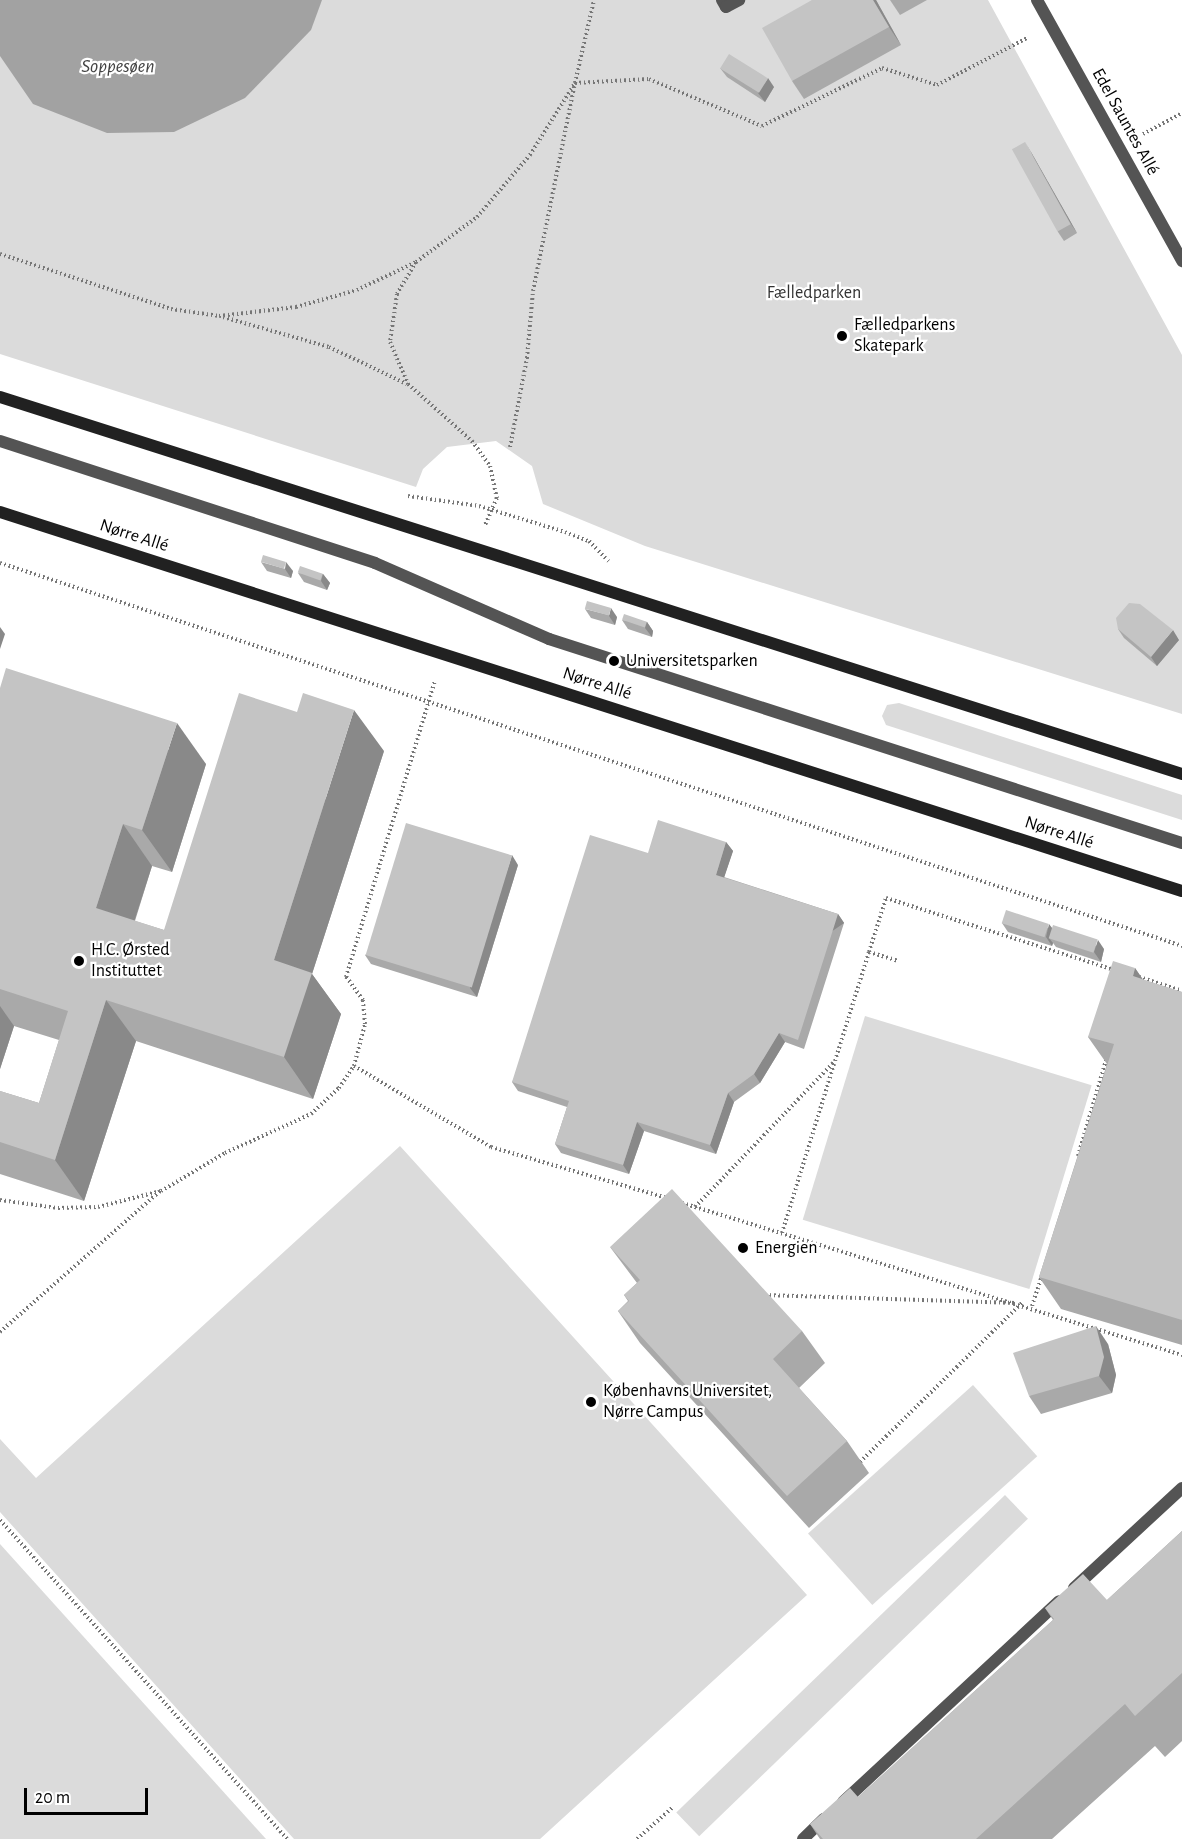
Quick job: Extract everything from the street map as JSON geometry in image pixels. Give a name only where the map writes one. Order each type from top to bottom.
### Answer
[{"type":"street","points":[[722,0],[726,7],[739,0]]},
{"type":"street","name":"Edel Sauntes Allé","points":[[1037,0],[1182,261]]},
{"type":"street","points":[[0,397],[1182,774]]},
{"type":"street","points":[[0,441],[375,563],[549,639],[1182,843]]},
{"type":"street","name":"Nørre Allé","points":[[0,512],[1182,891]]},
{"type":"street","points":[[802,1839],[1182,1488]]},
{"type":"path","points":[[510,447],[527,358],[532,291],[574,83],[594,0]]},
{"type":"path","points":[[574,83],[649,79],[762,126],[882,68],[937,85],[1051,25]]},
{"type":"path","points":[[219,316],[296,307],[357,290],[416,262],[477,217],[530,155],[574,83]]},
{"type":"path","points":[[1118,146],[1182,113]]},
{"type":"path","points":[[0,254],[171,309],[219,316],[329,347],[408,384],[472,441],[490,466],[496,498],[485,526]]},
{"type":"path","points":[[408,384],[390,342],[392,317],[416,262]]},
{"type":"path","points":[[0,563],[1182,946]]},
{"type":"path","points":[[0,1332],[161,1191],[225,1153],[311,1114],[354,1066],[365,1024],[363,1000],[346,977],[437,675]]},
{"type":"path","points":[[782,1233],[886,898],[1122,972]]},
{"type":"path","points":[[869,952],[898,960]]},
{"type":"path","points":[[1133,975],[1182,991]]},
{"type":"path","points":[[1076,1162],[1109,1052]]},
{"type":"path","points":[[694,1207],[835,1061]]},
{"type":"path","points":[[354,1066],[491,1147],[1032,1306],[1182,1355]]},
{"type":"path","points":[[0,1200],[58,1209],[98,1207],[161,1191]]},
{"type":"path","points":[[1032,1306],[1046,1262]]},
{"type":"path","points":[[762,1295],[1022,1304]]},
{"type":"path","points":[[860,1462],[1022,1304]]},
{"type":"path","points":[[0,1520],[287,1839]]},
{"type":"path","points":[[637,1839],[672,1808]]},
{"type":"green space","name":"Fælledparken","points":[[0,0],[988,0],[1182,355],[1182,714],[645,546],[543,504],[532,466],[496,441],[447,447],[423,469],[416,487],[0,354]]},
{"type":"green space","points":[[899,703],[1182,795],[1182,820],[886,725],[882,716],[887,705]]},
{"type":"green space","points":[[865,1016],[1092,1085],[1029,1289],[803,1220]]},
{"type":"green space","points":[[400,1146],[807,1595],[540,1839],[294,1839],[0,1512],[0,1439],[36,1478]]},
{"type":"green space","points":[[973,1385],[1037,1456],[872,1605],[808,1534]]},
{"type":"green space","points":[[1005,1495],[1028,1519],[699,1836],[676,1812]]},
{"type":"green space","points":[[0,1544],[266,1839],[0,1839]]},
{"type":"water","name":"Soppesøen","points":[[0,0],[322,0],[311,30],[245,98],[174,132],[107,133],[33,104],[0,56]]},
{"type":"building","points":[[812,0],[873,0],[889,27],[792,81],[762,28]]},
{"type":"building","points":[[729,54],[768,78],[759,93],[720,68]]},
{"type":"building","points":[[1025,142],[1071,224],[1057,231],[1012,149]]},
{"type":"building","points":[[263,555],[286,562],[284,569],[261,562]]},
{"type":"building","points":[[300,566],[323,574],[320,580],[298,573]]},
{"type":"building","points":[[587,601],[611,608],[609,616],[585,609]]},
{"type":"building","points":[[1129,603],[1140,604],[1173,630],[1151,657],[1118,629],[1116,618]]},
{"type":"building","points":[[624,614],[647,622],[645,627],[622,620]]},
{"type":"building","name":"H.C. Ørsted Instituttet","points":[[6,668],[177,723],[142,830],[123,824],[96,908],[164,930],[239,693],[297,712],[303,693],[354,710],[274,960],[312,973],[284,1057],[106,1000],[55,1160],[0,1142],[0,1091],[39,1103],[68,1011],[0,989],[0,688]]},
{"type":"building","points":[[658,820],[726,842],[716,875],[838,914],[798,1040],[779,1033],[754,1074],[728,1093],[710,1145],[637,1122],[623,1165],[555,1144],[569,1101],[512,1082],[590,835],[648,853]]},
{"type":"building","points":[[406,823],[512,855],[472,987],[366,955]]},
{"type":"building","points":[[1006,910],[1049,924],[1044,937],[1002,923]]},
{"type":"building","points":[[1053,925],[1098,940],[1093,953],[1049,938]]},
{"type":"building","points":[[1113,961],[1135,968],[1133,976],[1182,992],[1182,1320],[1039,1277],[1114,1044],[1088,1037]]},
{"type":"building","points":[[672,1189],[802,1331],[773,1359],[847,1441],[787,1496],[618,1311],[629,1301],[624,1295],[640,1280],[610,1247]]},
{"type":"building","points":[[1096,1326],[1104,1357],[1099,1376],[1029,1396],[1013,1353]]},
{"type":"building","points":[[1182,1531],[1182,1673],[1135,1716],[1125,1704],[976,1839],[823,1839],[810,1824],[850,1788],[858,1797],[1054,1619],[1045,1608],[1083,1574],[1107,1600]]},
{"type":"place","name":"Fælledparkens Skatepark","points":[[842,336]]},
{"type":"place","name":"Universitetsparken","points":[[614,661]]},
{"type":"place","name":"H.C. Ørsted Instituttet","points":[[79,961]]},
{"type":"place","name":"Energien","points":[[743,1248]]},
{"type":"place","name":"Københavns Universitet, Nørre Campus","points":[[591,1402]]}]
